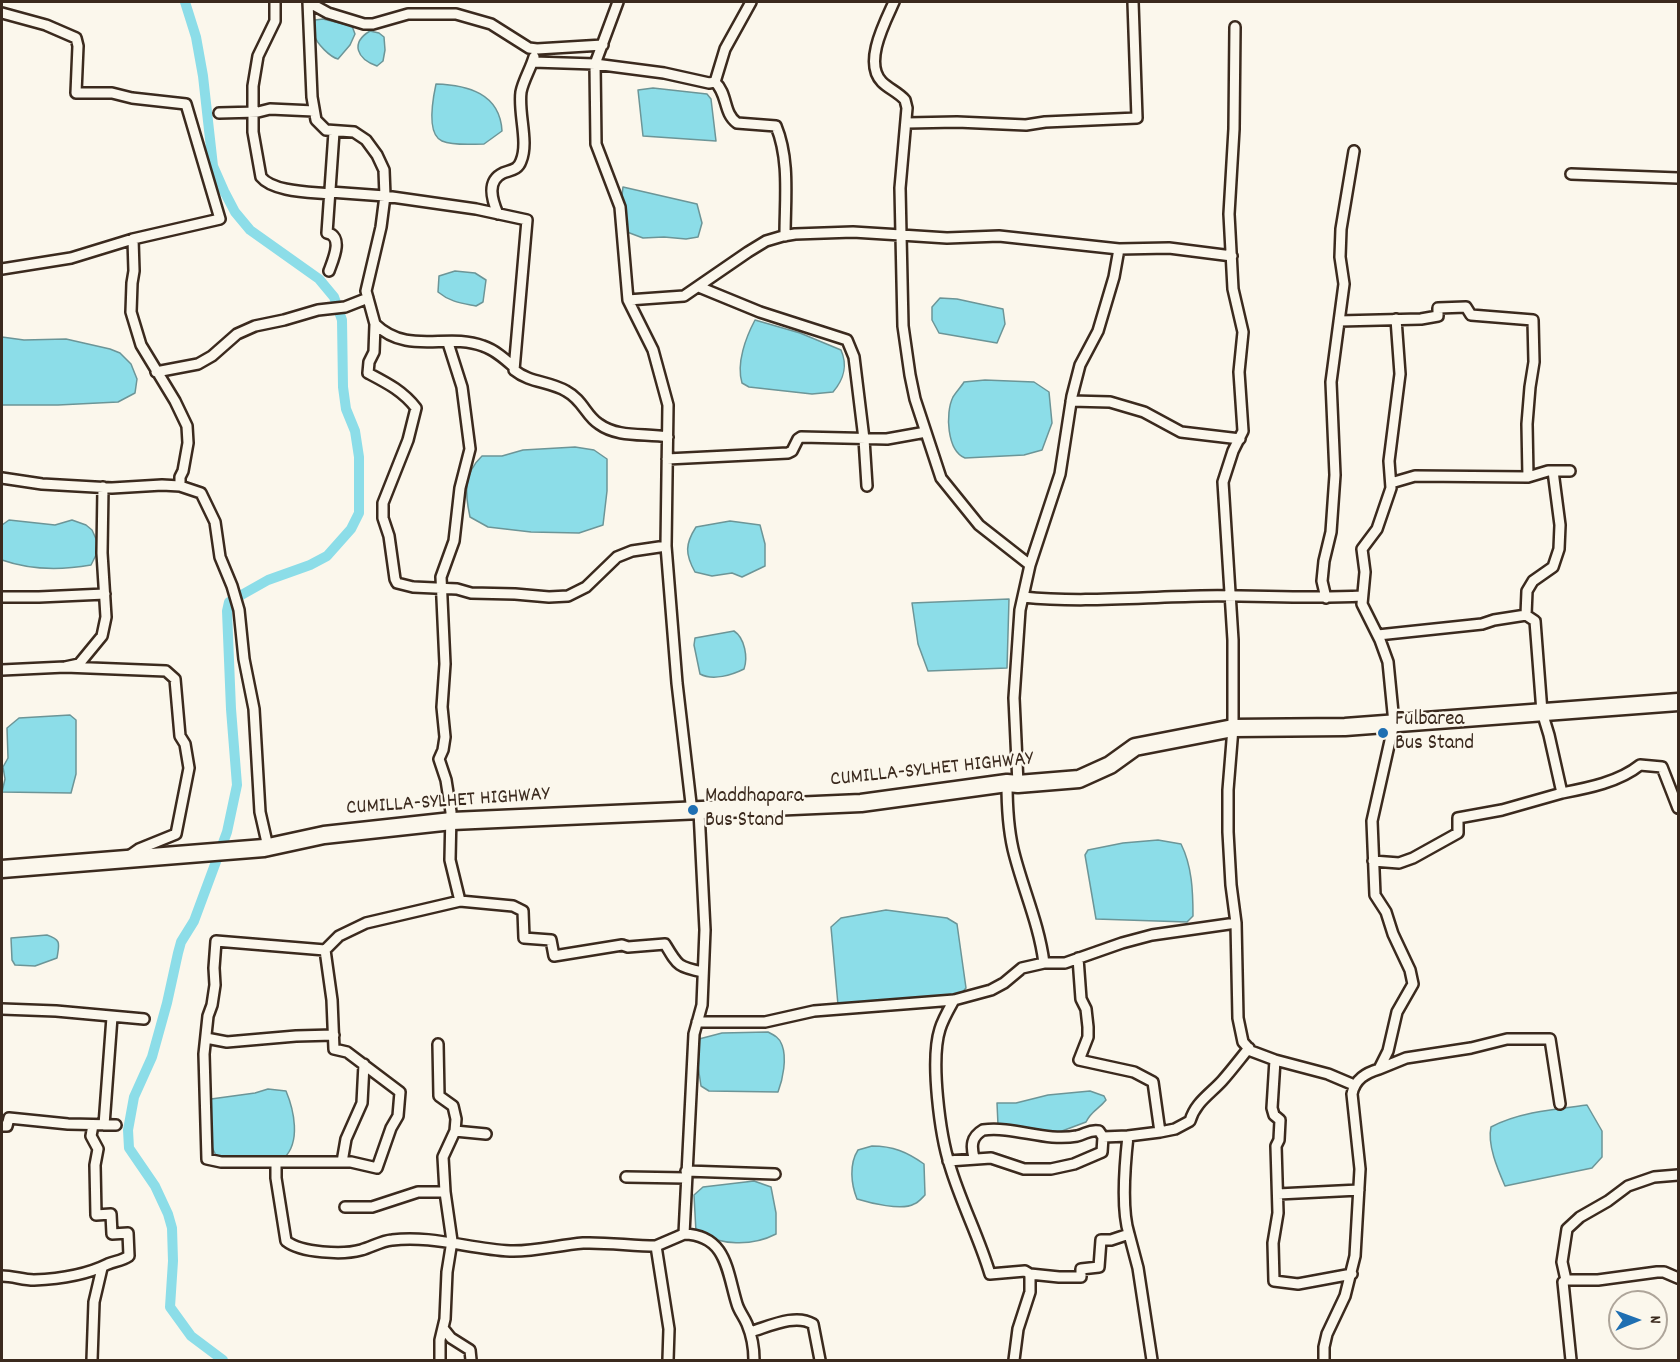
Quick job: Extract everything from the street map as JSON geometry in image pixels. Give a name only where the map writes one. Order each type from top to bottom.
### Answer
[{"type":"highway","name":"CUMILLA-SYLHET HIGHWAY","points":[[2,869],[266,848],[324,835],[452,821],[861,803],[1012,784],[1079,779],[1110,765],[1135,747],[1233,728],[1345,727],[1678,702]]},
{"type":"street","points":[[274,2],[275,21],[255,64],[253,87],[253,132],[261,177],[264,182],[277,187],[385,196],[476,209],[527,220],[514,367]]},
{"type":"street","points":[[308,2],[328,13],[364,24],[373,24],[408,14],[456,14],[491,24],[529,48],[603,45]]},
{"type":"street","points":[[308,2],[311,87],[314,111],[320,125],[334,132],[354,132],[366,140],[384,170],[385,196],[381,227],[367,284],[375,324],[374,352],[369,362],[368,373],[392,385],[416,408],[408,440],[383,503],[383,518],[389,536],[394,579],[401,585],[471,593],[568,596],[586,587],[617,557],[632,551],[666,546]]},
{"type":"street","points":[[618,2],[595,64],[596,144],[620,207],[628,300],[652,350],[668,405],[666,546],[677,683],[696,812],[705,930],[702,1005],[694,1034],[684,1234]]},
{"type":"street","points":[[715,82],[718,65],[725,49],[751,2]]},
{"type":"street","points":[[894,2],[877,46],[874,68],[882,82],[905,100],[907,123],[900,188],[903,326],[915,399],[941,478],[979,525],[1030,565]]},
{"type":"street","points":[[907,123],[957,122],[1026,125],[1137,118],[1133,2]]},
{"type":"street","points":[[2,13],[46,25],[76,38],[78,46],[76,93],[112,93],[132,98],[186,104],[220,219],[134,239],[71,258],[2,269]]},
{"type":"street","points":[[1235,27],[1229,214],[1233,289],[1243,332],[1239,372],[1243,431],[1233,451],[1223,482],[1231,596],[1233,728],[1228,790],[1228,832],[1236,923],[1238,1018],[1243,1042],[1249,1048],[1275,1060],[1328,1074],[1353,1085]]},
{"type":"street","points":[[498,214],[492,200],[491,190],[501,174],[516,168],[521,163],[524,142],[521,122],[521,90],[537,49]]},
{"type":"street","points":[[533,62],[595,64],[664,73],[709,83],[715,82]]},
{"type":"street","points":[[715,82],[722,89],[732,119],[737,123],[776,126],[782,141],[784,158],[785,236]]},
{"type":"street","points":[[219,113],[270,109],[314,111]]},
{"type":"street","points":[[329,271],[336,244],[335,237],[327,233],[334,132]]},
{"type":"street","points":[[1326,598],[1322,581],[1324,561],[1332,532],[1335,463],[1331,382],[1344,284],[1340,257],[1341,229],[1354,151]]},
{"type":"street","points":[[1571,174],[1678,178]]},
{"type":"street","points":[[628,300],[684,296],[766,241],[785,236],[853,232],[947,238],[999,236],[1119,249],[1169,248],[1232,256]]},
{"type":"street","points":[[134,239],[131,312],[141,345],[175,401],[187,426],[188,443],[180,486]]},
{"type":"street","points":[[1044,963],[1039,935],[1007,821],[1012,784],[1014,698],[1020,610],[1030,565],[1060,474],[1071,401],[1080,365],[1098,331],[1119,249]]},
{"type":"street","points":[[699,287],[760,312],[847,340],[854,357],[867,486]]},
{"type":"street","points":[[156,372],[198,364],[212,356],[237,334],[255,326],[318,310],[345,307],[368,298]]},
{"type":"street","points":[[1339,321],[1431,317],[1438,316],[1438,308],[1466,307],[1472,315],[1533,320],[1534,362],[1527,424],[1528,477]]},
{"type":"street","points":[[1379,1069],[1388,1051],[1397,1012],[1413,984],[1410,970],[1393,934],[1386,912],[1375,895],[1372,821],[1394,723],[1388,662],[1378,635],[1362,604],[1365,572],[1362,549],[1377,529],[1391,488],[1389,461],[1400,374],[1396,319]]},
{"type":"street","points":[[375,324],[394,338],[484,346],[514,367],[514,370],[522,376],[568,392],[581,402],[594,420],[602,426],[619,433],[668,437]]},
{"type":"street","points":[[448,343],[462,387],[470,449],[460,488],[454,541],[441,577],[445,664],[442,707],[445,737],[439,759],[446,780],[452,821],[450,860],[460,901]]},
{"type":"street","points":[[1071,401],[1110,402],[1144,412],[1180,432],[1240,439]]},
{"type":"street","points":[[667,459],[788,453],[792,451],[801,437],[887,439],[926,432]]},
{"type":"street","points":[[1391,483],[1415,476],[1528,477],[1553,471],[1570,471]]},
{"type":"street","points":[[1526,615],[1527,591],[1533,580],[1553,567],[1559,549],[1560,525],[1553,471]]},
{"type":"street","points":[[2,478],[42,484],[125,488],[180,486],[201,493],[218,533],[220,557],[232,586],[242,633],[244,659],[254,710],[260,812],[266,848]]},
{"type":"street","points":[[65,667],[79,664],[105,629],[102,553],[104,487]]},
{"type":"street","points":[[2,597],[105,594]]},
{"type":"street","points":[[1023,597],[1076,601],[1123,597],[1326,598],[1362,596]]},
{"type":"street","points":[[1378,635],[1482,624],[1526,615],[1535,621],[1542,712],[1562,793]]},
{"type":"street","points":[[2,670],[65,667],[166,671],[175,680],[180,736],[185,744],[189,768],[176,834],[139,849],[123,860]]},
{"type":"street","points":[[1373,861],[1399,863],[1413,858],[1458,833],[1458,818],[1503,810],[1588,788],[1630,773],[1640,765],[1662,767],[1678,808]]},
{"type":"street","points":[[325,950],[332,1000],[334,1049],[347,1052],[400,1092],[398,1116],[391,1128],[377,1168],[342,1162],[221,1162],[207,1159],[204,1102],[206,1038],[208,1016],[213,1005],[216,941],[325,950],[339,936],[366,923],[460,901],[513,906],[523,911],[524,938],[550,940],[554,956],[622,945],[665,944],[684,968],[703,972]]},
{"type":"street","points":[[697,1022],[765,1022],[814,1011],[954,1000],[991,990],[1004,983],[1022,968],[1044,963],[1065,963],[1152,935],[1236,923]]},
{"type":"street","points":[[1078,958],[1081,999],[1086,1009],[1088,1028],[1085,1047],[1079,1060],[1134,1072],[1153,1082],[1160,1132]]},
{"type":"street","points":[[954,1000],[940,1029],[936,1046],[938,1098],[948,1161],[971,1226],[981,1244],[990,1274],[1025,1271],[1030,1274],[1081,1277],[1081,1269],[1099,1267],[1101,1240],[1111,1240],[1129,1234]]},
{"type":"street","points":[[2,1009],[144,1019]]},
{"type":"street","points":[[104,1125],[112,1017]]},
{"type":"street","points":[[206,1038],[227,1042],[334,1035]]},
{"type":"street","points":[[1324,1360],[1327,1334],[1346,1296],[1355,1256],[1360,1169],[1353,1085],[1367,1073],[1406,1058],[1471,1048],[1508,1039],[1550,1039],[1560,1104]]},
{"type":"street","points":[[438,1044],[439,1096],[453,1106],[456,1119],[455,1131],[443,1157],[452,1241],[440,1340],[440,1360]]},
{"type":"street","points":[[1103,1137],[1160,1132],[1175,1129],[1190,1121],[1193,1112],[1203,1098],[1220,1083],[1249,1048]]},
{"type":"street","points":[[1275,1060],[1272,1108],[1274,1115],[1280,1120],[1279,1140],[1276,1146],[1278,1213],[1273,1244],[1274,1281],[1298,1284],[1352,1274]]},
{"type":"street","points":[[342,1162],[346,1139],[362,1103],[364,1064]]},
{"type":"street","points":[[2,1126],[7,1126],[9,1118],[116,1125]]},
{"type":"street","points":[[2,1276],[35,1280],[83,1274],[102,1268],[109,1263],[119,1262],[129,1256],[128,1233],[112,1234],[111,1214],[96,1215],[95,1165],[98,1149],[91,1136],[93,1125]]},
{"type":"street","points":[[948,1161],[991,1158],[1024,1169],[1051,1168],[1074,1164],[1102,1152],[1103,1137],[1100,1131],[1093,1130],[1078,1136],[1038,1137],[1011,1130],[983,1130],[973,1139],[971,1148],[974,1158]]},
{"type":"street","points":[[455,1131],[486,1134]]},
{"type":"street","points":[[1128,1136],[1125,1159],[1125,1218],[1138,1268],[1152,1360]]},
{"type":"street","points":[[276,1162],[276,1178],[286,1241],[298,1248],[360,1251],[393,1240],[452,1241],[480,1249],[511,1251],[588,1243],[656,1246],[684,1234],[700,1237],[723,1254],[738,1307],[750,1332],[754,1360]]},
{"type":"street","points":[[626,1177],[775,1174]]},
{"type":"street","points":[[1571,1360],[1563,1292],[1563,1282],[1566,1280],[1562,1262],[1567,1229],[1580,1217],[1628,1186],[1654,1177],[1678,1175]]},
{"type":"street","points":[[1278,1194],[1359,1190]]},
{"type":"street","points":[[345,1207],[372,1207],[418,1192],[445,1192]]},
{"type":"street","points":[[656,1246],[669,1329],[668,1360]]},
{"type":"street","points":[[92,1360],[94,1296],[102,1268]]},
{"type":"street","points":[[1566,1280],[1598,1280],[1657,1272],[1664,1272],[1678,1278]]},
{"type":"street","points":[[1014,1360],[1018,1329],[1030,1292],[1030,1274]]},
{"type":"street","points":[[750,1332],[788,1320],[808,1321],[813,1324],[820,1360]]},
{"type":"street","points":[[442,1328],[451,1338],[470,1350],[471,1360]]},
{"type":"water","points":[[323,19],[352,26],[355,34],[350,45],[338,59],[324,50],[314,35],[315,20]]},
{"type":"water","points":[[370,31],[384,37],[383,61],[377,66],[361,55],[358,46]]},
{"type":"water","points":[[436,84],[459,86],[480,94],[495,108],[500,118],[502,131],[484,144],[457,144],[442,141],[437,137],[432,124]]},
{"type":"water","points":[[653,88],[707,94],[711,99],[716,141],[643,136],[638,90]]},
{"type":"water","points":[[623,187],[697,204],[702,223],[698,237],[643,238],[627,232],[622,210]]},
{"type":"water","points":[[455,271],[475,273],[486,280],[483,302],[476,306],[461,303],[438,292],[439,276]]},
{"type":"water","points":[[940,298],[957,299],[1003,309],[1005,324],[997,343],[939,333],[932,320],[932,307]]},
{"type":"water","points":[[755,320],[800,333],[841,350],[844,372],[833,392],[812,394],[749,387],[742,383],[741,359],[745,342]]},
{"type":"water","points":[[2,337],[24,340],[66,339],[120,353],[131,364],[137,379],[135,393],[118,402],[2,405]]},
{"type":"water","points":[[985,380],[1034,382],[1049,392],[1052,423],[1042,450],[1024,455],[965,458],[954,448],[949,431],[949,412],[953,397],[964,382]]},
{"type":"water","points":[[575,447],[594,450],[607,459],[607,491],[603,525],[579,533],[531,532],[488,527],[470,517],[467,485],[471,470],[482,456],[502,456],[523,450]]},
{"type":"water","points":[[9,520],[55,525],[72,520],[86,525],[92,530],[97,541],[96,555],[91,565],[69,568],[35,567],[2,560],[2,525]]},
{"type":"water","points":[[730,521],[760,525],[765,544],[765,566],[742,577],[732,573],[712,576],[695,572],[689,560],[688,544],[696,527]]},
{"type":"water","points":[[1009,599],[1007,668],[928,671],[918,644],[912,603]]},
{"type":"water","points":[[734,631],[741,638],[745,648],[744,669],[716,677],[700,674],[694,645],[695,638]]},
{"type":"water","points":[[70,715],[76,720],[76,774],[71,793],[2,792],[5,779],[3,767],[8,758],[7,728],[19,718]]},
{"type":"water","points":[[1158,840],[1181,844],[1185,852],[1190,870],[1193,916],[1187,922],[1096,919],[1085,855],[1088,850],[1123,843]]},
{"type":"water","points":[[886,910],[947,918],[957,924],[966,988],[959,996],[838,1005],[831,927],[841,918]]},
{"type":"water","points":[[47,935],[58,943],[57,958],[35,966],[15,965],[12,960],[11,938]]},
{"type":"water","points":[[768,1032],[781,1043],[784,1056],[784,1068],[778,1092],[709,1091],[701,1086],[698,1066],[699,1039],[722,1033]]},
{"type":"water","points":[[268,1089],[286,1091],[289,1099],[294,1135],[289,1151],[284,1158],[219,1159],[210,1138],[211,1099]]},
{"type":"water","points":[[1090,1091],[1104,1096],[1106,1100],[1086,1122],[1054,1134],[998,1125],[997,1103],[1016,1103],[1048,1095]]},
{"type":"water","points":[[1587,1105],[1602,1131],[1602,1157],[1592,1168],[1505,1186],[1492,1149],[1491,1127],[1526,1115]]},
{"type":"water","points":[[872,1146],[900,1150],[924,1164],[925,1195],[918,1202],[909,1206],[894,1207],[857,1199],[852,1181],[853,1161],[858,1150]]},
{"type":"water","points":[[754,1181],[771,1187],[776,1213],[776,1234],[756,1241],[736,1243],[716,1240],[696,1232],[694,1195],[703,1187]]},
{"type":"waterway","points":[[185,2],[196,37],[203,76],[213,166],[224,191],[235,212],[250,230],[319,279],[334,297],[342,320],[343,387],[346,409],[355,431],[359,457],[359,513],[351,529],[327,556],[310,565],[268,580],[229,602],[227,611],[231,709],[237,785],[227,832],[194,921],[181,942],[152,1057],[134,1097],[128,1130],[129,1148],[155,1186],[172,1228],[173,1261],[170,1307],[191,1336],[223,1360]]},
{"type":"place","name":"Fulbarea Bus Stand","points":[[1383,733]]},
{"type":"place","name":"Maddhapara Bus Stand","points":[[693,810]]}]
